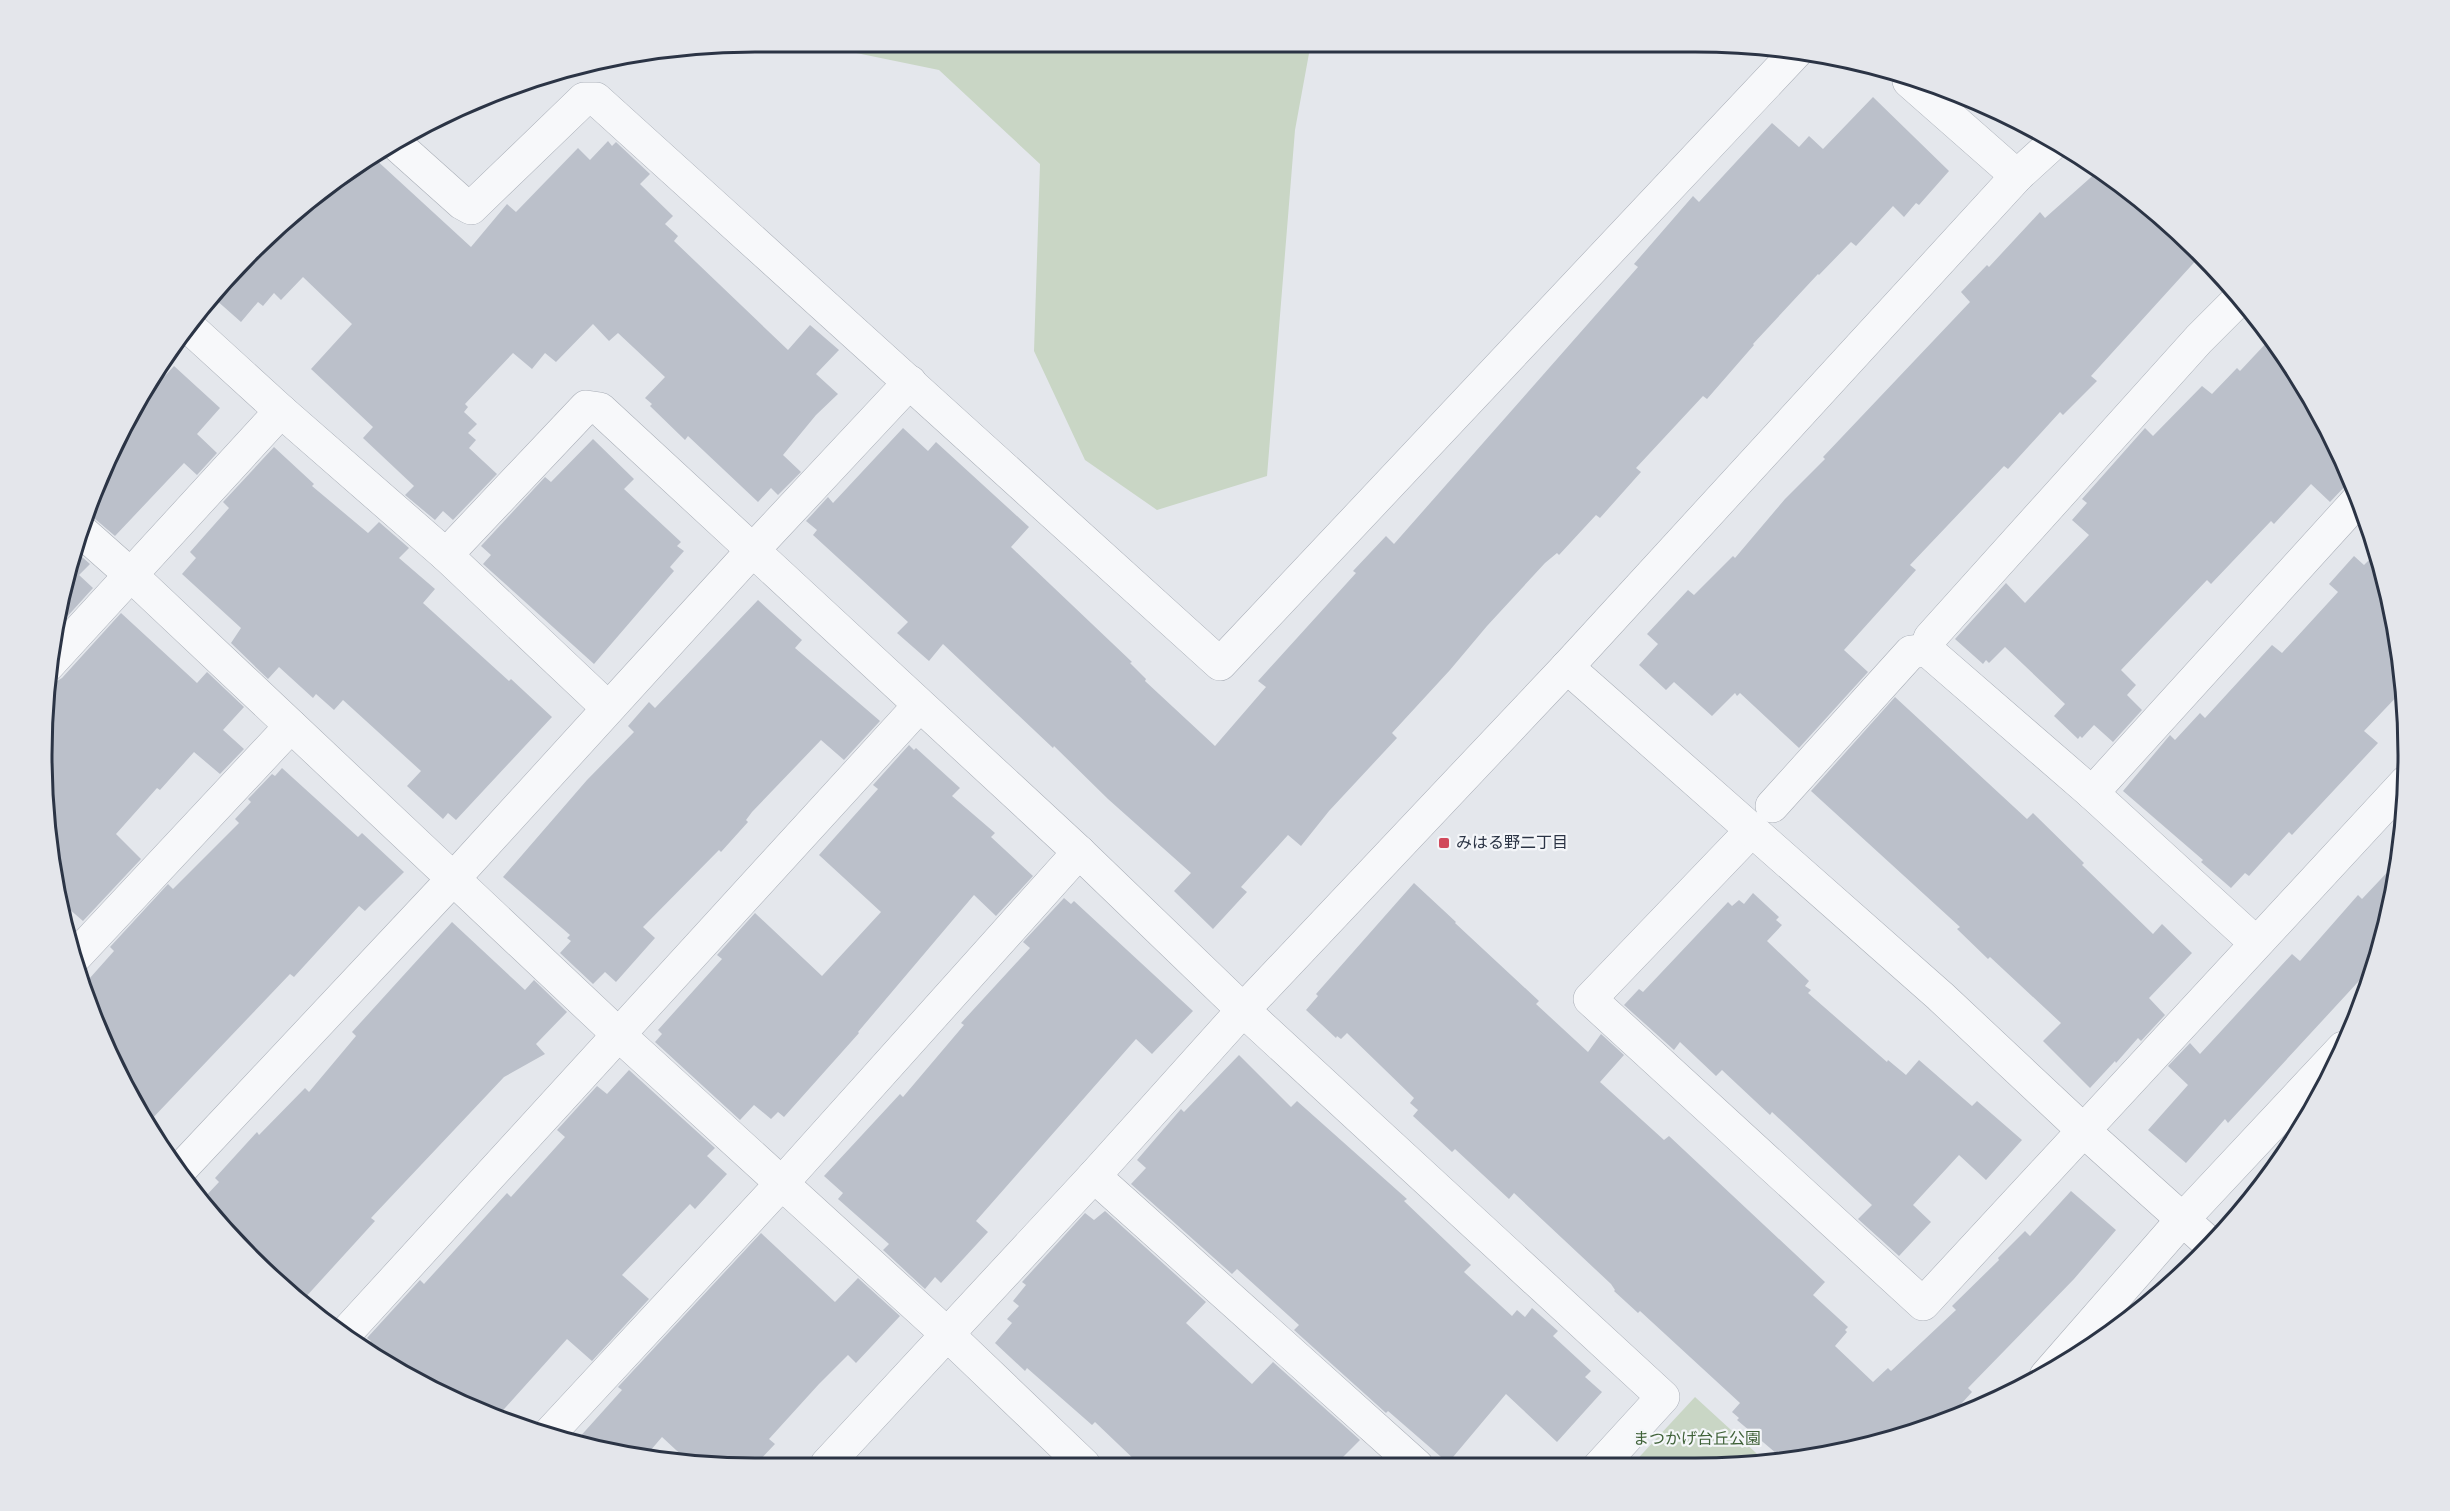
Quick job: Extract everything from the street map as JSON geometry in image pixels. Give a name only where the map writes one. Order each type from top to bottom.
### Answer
[{"type":"street","points":[[401,149],[462,203],[471,208],[584,99],[596,99],[1220,664],[1789,59]]},
{"type":"street","points":[[1919,90],[2017,176]]},
{"type":"street","points":[[833,1458],[1094,1176],[1243,1010],[1567,667],[2017,176],[2048,148]]},
{"type":"street","points":[[1928,650],[1930,638],[2199,339],[2233,305]]},
{"type":"street","points":[[195,332],[446,555],[608,708]]},
{"type":"street","points":[[185,1165],[454,878],[752,551],[910,382]]},
{"type":"street","points":[[446,555],[586,407],[600,410],[1079,852],[1243,1010],[1663,1396],[1607,1458]]},
{"type":"street","points":[[61,651],[281,411]]},
{"type":"street","points":[[2092,793],[2352,507]]},
{"type":"street","points":[[88,537],[620,1035],[947,1334],[1077,1458]]},
{"type":"street","points":[[2256,943],[2092,793],[1928,650],[1911,652],[1762,818],[1590,999],[1923,1304],[2396,792]]},
{"type":"street","points":[[1567,667],[1762,818],[1940,996],[2084,1131],[2205,1239]]},
{"type":"street","points":[[350,1329],[919,706]]},
{"type":"street","points":[[80,951],[291,726]]},
{"type":"street","points":[[554,1429],[782,1183],[1079,852]]},
{"type":"street","points":[[2069,1350],[2183,1219],[2323,1069]]},
{"type":"street","points":[[1094,1176],[1408,1458]]},
{"type":"green space","points":[[851,52],[1309,52],[1295,130],[1267,476],[1157,510],[1085,460],[1034,351],[1040,164],[939,70]]},
{"type":"green space","name":"まつかげ台丘公園","points":[[1695,1397],[1758,1455],[1740,1457],[1638,1458]]},
{"type":"building","points":[[1873,97],[1949,171],[1919,205],[1916,203],[1904,217],[1893,206],[1856,246],[1851,242],[1818,274],[1753,344],[1707,399],[1703,396],[1636,468],[1641,472],[1600,518],[1596,515],[1559,555],[1557,553],[1545,563],[1487,626],[1392,733],[1397,738],[1329,811],[1301,846],[1288,835],[1241,887],[1247,892],[1213,929],[1174,891],[1191,873],[1108,799],[943,644],[929,661],[897,633],[908,622],[813,535],[817,530],[806,521],[828,497],[833,503],[903,428],[928,451],[936,442],[1029,527],[1011,547],[1132,662],[1130,663],[1146,679],[1145,681],[1215,746],[1266,687],[1258,681],[1356,573],[1353,571],[1386,536],[1394,544],[1638,267],[1634,264],[1693,196],[1699,202],[1772,123],[1799,147],[1809,136],[1823,149]]},
{"type":"building","points":[[608,141],[612,146],[616,142],[650,174],[640,184],[673,216],[665,224],[678,236],[674,241],[788,350],[810,325],[839,350],[816,374],[838,394],[816,415],[783,455],[801,472],[778,495],[771,488],[758,502],[688,436],[685,440],[650,406],[652,404],[645,398],[665,377],[618,333],[609,341],[593,324],[556,362],[545,353],[532,369],[513,353],[465,404],[468,407],[464,412],[477,424],[468,433],[476,440],[469,448],[497,474],[453,520],[443,511],[435,520],[405,495],[414,486],[363,438],[373,427],[311,369],[352,324],[303,277],[281,300],[274,293],[263,306],[258,302],[241,322],[219,302],[258,258],[292,227],[328,198],[379,162],[471,247],[507,204],[516,212],[578,148],[590,160]]},
{"type":"building","points":[[2092,176],[2158,227],[2195,261],[2091,376],[2097,381],[2063,415],[2060,412],[2008,469],[2004,466],[1910,565],[1916,570],[1844,650],[1868,672],[1799,748],[1740,693],[1737,696],[1735,693],[1712,716],[1674,682],[1666,690],[1639,665],[1658,644],[1647,634],[1688,590],[1694,595],[1733,556],[1735,558],[1785,499],[1825,459],[1823,457],[1970,302],[1961,292],[1987,265],[1989,267],[2040,212],[2045,218]]},
{"type":"building","points":[[2264,345],[2303,404],[2344,487],[2330,502],[2311,484],[2274,524],[2271,521],[2211,584],[2207,580],[2121,670],[2136,685],[2127,695],[2142,710],[2113,742],[2094,725],[2082,738],[2080,736],[2078,739],[2054,716],[2065,704],[2005,647],[1989,663],[1986,660],[1983,664],[1955,639],[2006,583],[2025,603],[2089,535],[2072,520],[2087,503],[2082,499],[2145,428],[2153,436],[2202,386],[2212,394],[2237,368],[2240,371]]},
{"type":"building","points":[[174,366],[220,408],[197,434],[217,453],[197,475],[184,463],[115,536],[94,518],[125,445],[163,378]]},
{"type":"building","points":[[593,439],[634,479],[624,489],[681,542],[677,546],[684,551],[670,567],[674,571],[594,664],[483,564],[491,555],[481,546],[545,477],[551,482]]},
{"type":"building","points":[[274,447],[314,484],[312,486],[368,533],[379,522],[409,548],[399,558],[435,589],[423,603],[552,717],[456,820],[448,813],[443,819],[407,786],[421,771],[343,700],[334,710],[316,694],[313,698],[279,667],[268,679],[231,643],[241,628],[182,574],[196,558],[190,552],[229,508],[223,502]]},
{"type":"building","points":[[2354,556],[2364,565],[2369,560],[2374,574],[2384,618],[2395,699],[2364,731],[2378,743],[2292,835],[2289,832],[2249,876],[2245,873],[2231,888],[2201,862],[2203,860],[2123,791],[2170,735],[2175,740],[2200,713],[2205,718],[2272,645],[2282,653],[2338,592],[2329,584]]},
{"type":"building","points":[[82,557],[90,564],[79,575],[93,588],[66,618]]},
{"type":"building","points":[[758,600],[802,640],[795,648],[880,721],[844,760],[821,740],[752,812],[746,820],[748,822],[721,852],[719,850],[643,927],[655,938],[616,982],[605,972],[593,984],[560,953],[571,941],[567,938],[570,935],[503,877],[587,780],[634,732],[628,726],[649,702],[655,708]]},
{"type":"building","points":[[121,613],[197,683],[207,672],[244,707],[223,730],[244,749],[220,774],[194,752],[160,790],[157,788],[116,834],[141,859],[83,921],[70,909],[54,801],[52,756],[54,710],[57,681]]},
{"type":"building","points":[[1895,697],[2027,819],[2033,813],[2084,863],[2082,865],[2153,934],[2162,924],[2192,953],[2149,998],[2165,1015],[2141,1041],[2138,1038],[2090,1088],[2043,1041],[2061,1023],[1990,957],[1988,959],[1957,929],[1960,927],[1811,791]]},
{"type":"building","points":[[909,745],[914,750],[916,748],[960,788],[952,796],[995,833],[991,837],[1033,876],[996,916],[974,895],[859,1033],[784,1117],[778,1112],[771,1119],[754,1105],[740,1120],[655,1042],[662,1034],[658,1030],[722,959],[717,955],[755,913],[822,976],[881,912],[819,855],[878,789],[873,785]]},
{"type":"building","points":[[282,768],[358,837],[362,833],[404,872],[365,911],[359,906],[294,977],[290,974],[153,1117],[125,1066],[106,1025],[89,979],[114,951],[110,947],[168,884],[173,889],[239,823],[235,819],[251,802],[248,799],[272,774],[275,776]]},
{"type":"building","points":[[2387,872],[2374,937],[2361,978],[2228,1123],[2225,1119],[2186,1163],[2148,1130],[2188,1085],[2168,1066],[2190,1043],[2200,1054],[2292,954],[2300,961],[2358,895],[2362,899]]},
{"type":"building","points":[[1414,883],[1539,1001],[1536,1004],[1588,1052],[1601,1034],[1624,1055],[1600,1082],[1664,1140],[1669,1136],[1825,1282],[1813,1295],[1848,1327],[1845,1330],[1847,1332],[1835,1346],[1873,1382],[1888,1368],[1891,1371],[1956,1310],[1952,1306],[1999,1260],[1998,1258],[2025,1231],[2030,1236],[2071,1191],[2116,1230],[2074,1279],[1968,1388],[1972,1392],[1958,1407],[1874,1436],[1832,1445],[1776,1453],[1737,1420],[1739,1418],[1732,1412],[1740,1403],[1640,1311],[1638,1313],[1614,1291],[1611,1284],[1514,1193],[1509,1199],[1455,1149],[1452,1152],[1413,1116],[1418,1110],[1410,1103],[1414,1098],[1347,1033],[1341,1039],[1337,1036],[1336,1038],[1306,1010],[1318,996],[1316,994]]},
{"type":"building","points":[[1753,893],[1779,917],[1776,920],[1782,925],[1767,941],[1809,981],[1805,986],[1811,990],[1808,993],[1887,1062],[1888,1060],[1906,1075],[1919,1060],[1972,1106],[1977,1101],[2022,1140],[1986,1180],[1959,1155],[1913,1205],[1931,1222],[1899,1256],[1858,1219],[1872,1205],[1772,1112],[1770,1115],[1722,1070],[1716,1076],[1680,1042],[1674,1050],[1624,1005],[1639,989],[1643,992],[1728,902],[1732,906],[1739,900],[1744,904]]},
{"type":"building","points":[[1064,898],[1071,904],[1074,901],[1193,1011],[1152,1054],[1136,1039],[976,1221],[988,1232],[941,1283],[935,1277],[925,1289],[883,1250],[889,1244],[838,1199],[843,1193],[824,1176],[900,1094],[903,1097],[964,1025],[961,1023],[1030,948],[1023,942]]},
{"type":"building","points":[[452,922],[525,990],[534,980],[567,1012],[536,1044],[545,1054],[504,1077],[371,1218],[375,1221],[307,1296],[258,1253],[207,1194],[219,1182],[215,1178],[257,1132],[259,1135],[305,1088],[309,1092],[356,1036],[352,1032]]},
{"type":"building","points":[[1239,1055],[1291,1107],[1297,1101],[1407,1199],[1404,1201],[1471,1265],[1464,1272],[1512,1316],[1517,1310],[1525,1317],[1532,1308],[1558,1331],[1553,1336],[1591,1371],[1585,1377],[1602,1392],[1557,1442],[1506,1394],[1452,1458],[1442,1458],[1388,1411],[1386,1413],[1294,1330],[1299,1325],[1237,1269],[1232,1274],[1131,1184],[1146,1168],[1137,1160],[1181,1109],[1184,1112]]},
{"type":"building","points":[[629,1070],[715,1148],[707,1156],[727,1174],[695,1209],[690,1204],[622,1275],[649,1299],[592,1361],[567,1339],[502,1411],[445,1386],[369,1343],[371,1341],[367,1338],[420,1280],[424,1284],[507,1193],[511,1197],[565,1137],[557,1130],[597,1086],[607,1094]]},
{"type":"building","points":[[1105,1211],[1206,1302],[1186,1323],[1252,1384],[1273,1362],[1360,1440],[1342,1458],[1133,1458],[1095,1422],[1092,1425],[1027,1368],[1025,1371],[995,1343],[1012,1323],[1007,1319],[1019,1306],[1013,1301],[1026,1285],[1022,1282],[1085,1213],[1094,1220]]},
{"type":"building","points":[[761,1233],[835,1302],[858,1278],[900,1316],[856,1363],[848,1355],[819,1384],[769,1439],[775,1444],[762,1458],[680,1454],[662,1437],[651,1450],[580,1436],[622,1390],[618,1387]]},
{"type":"place","name":"みはる野二丁目","points":[[1444,843]]}]
